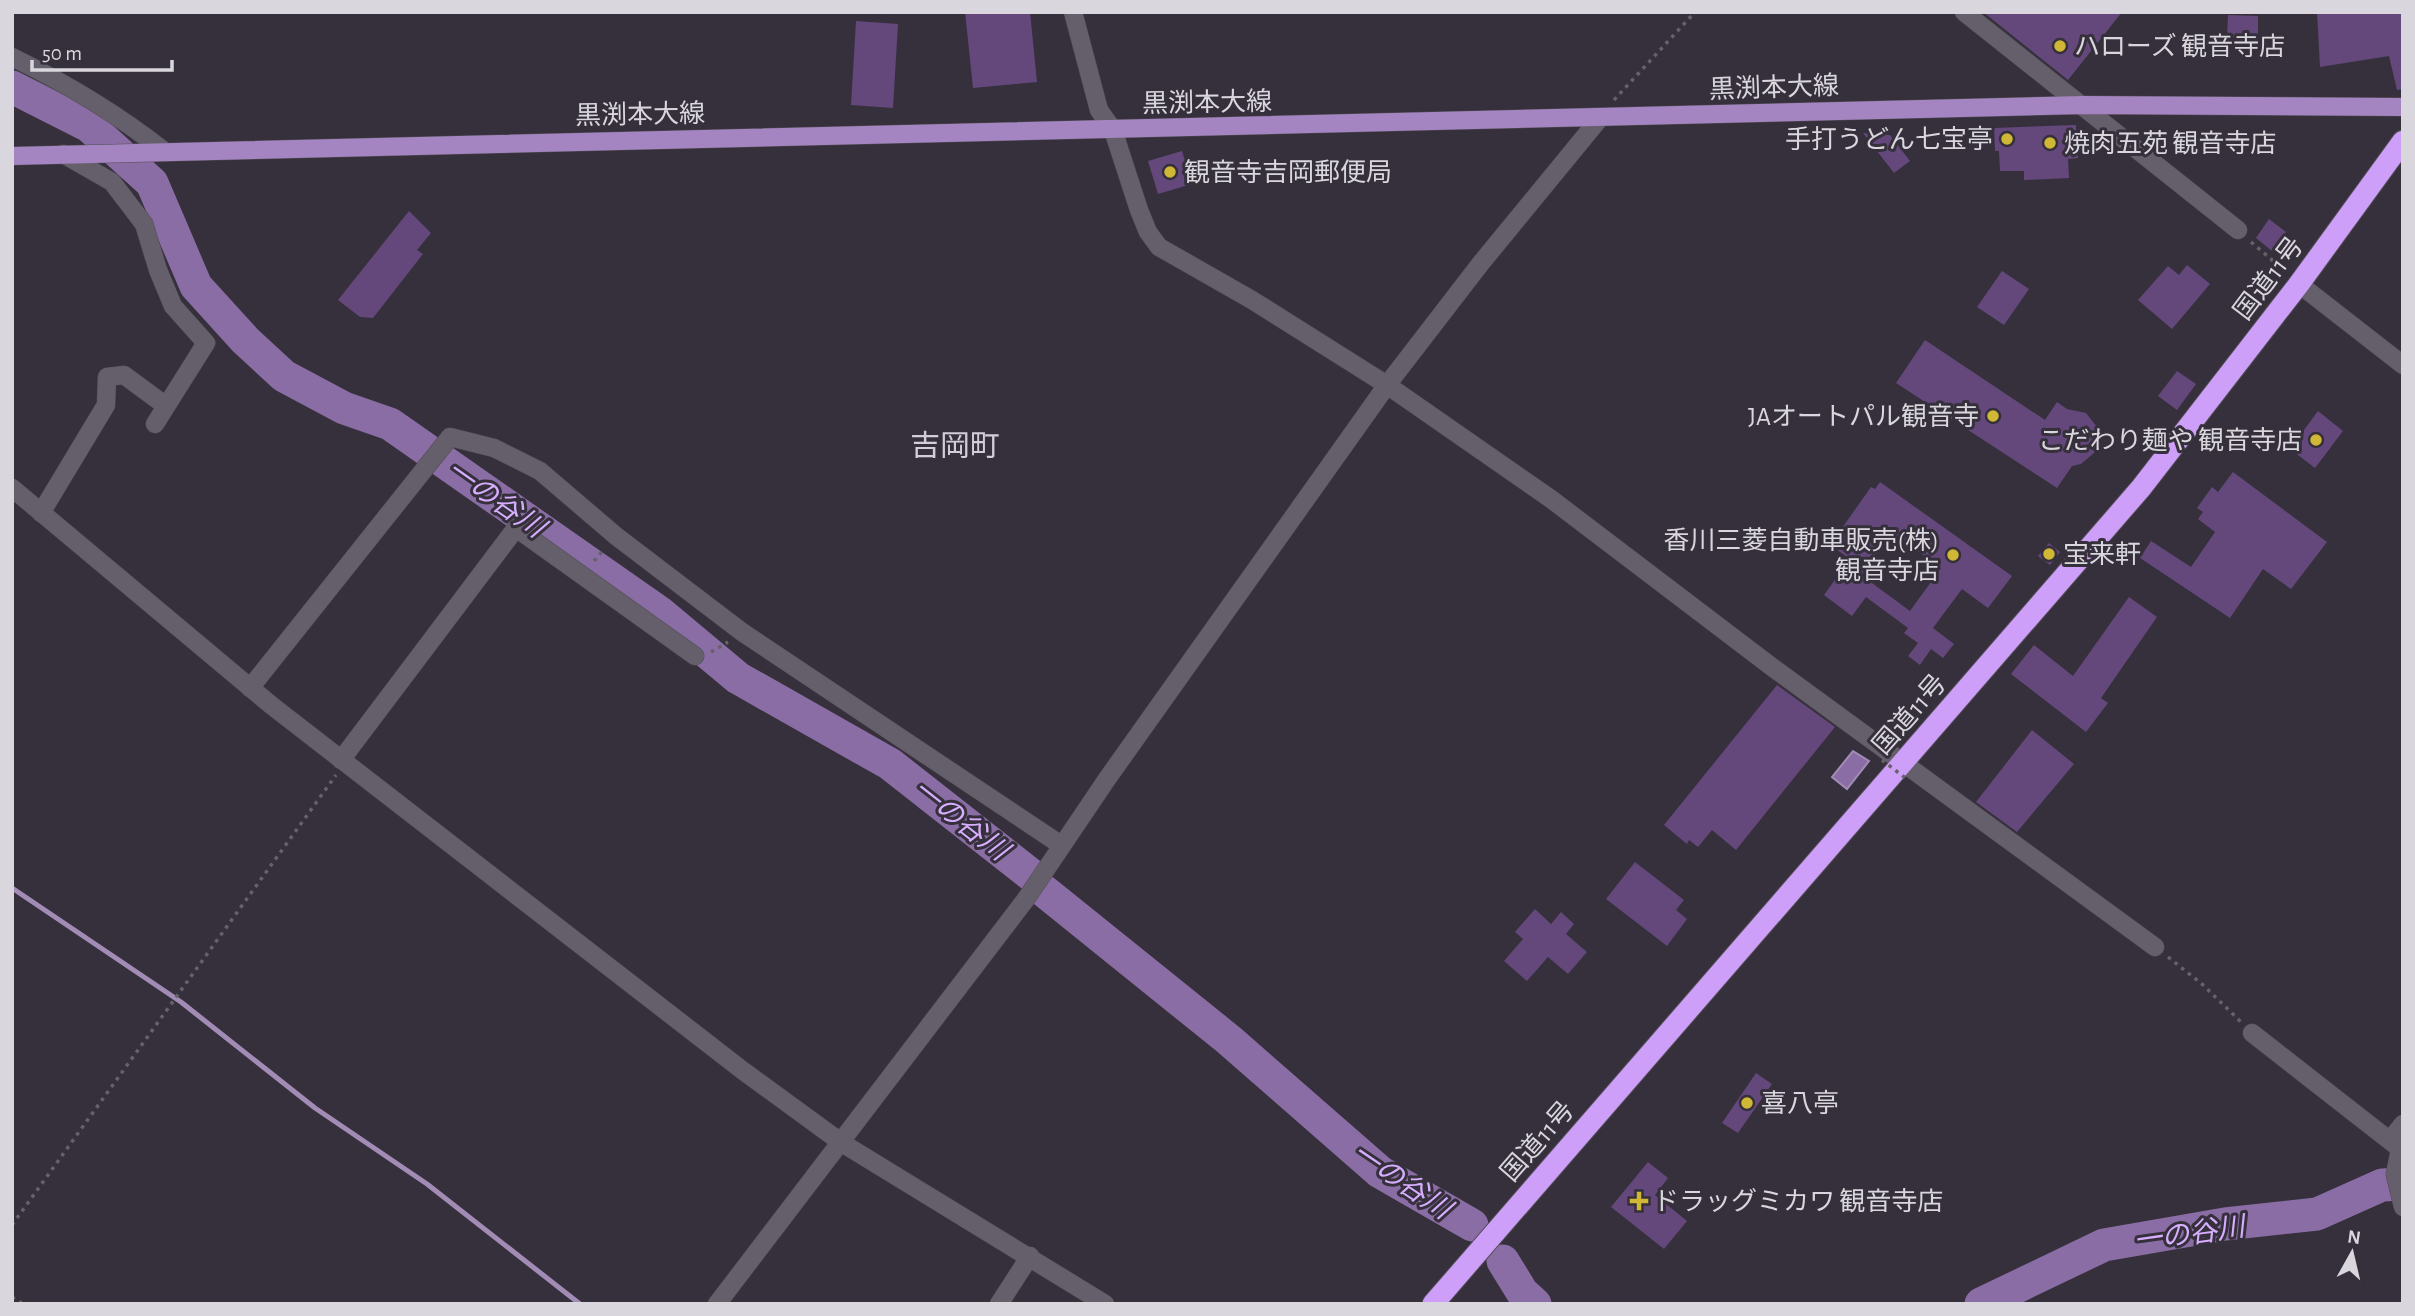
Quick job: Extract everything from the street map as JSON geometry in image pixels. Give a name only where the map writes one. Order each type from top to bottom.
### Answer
[{"type":"highway","name":"国道11号","points":[[1433,1304],[2149,478],[2299,284],[2403,141]]},
{"type":"main road","name":"黒渕本大線","points":[[12,156],[2084,105],[2403,107]]},
{"type":"street","points":[[1073,12],[1099,110],[1113,130],[1143,221],[1159,247],[1252,300],[1387,385],[1552,499],[1898,768],[2155,947]]},
{"type":"street","points":[[1964,12],[2238,230]]},
{"type":"street","points":[[12,57],[92,99],[125,120],[164,151]]},
{"type":"street","points":[[717,1304],[1026,899],[1061,845],[1387,385],[1481,263],[1600,118]]},
{"type":"street","points":[[63,154],[112,182],[144,224],[158,270],[173,306],[206,343],[155,424]]},
{"type":"street","points":[[2299,284],[2403,365]]},
{"type":"street","points":[[41,513],[106,405],[107,377],[124,375],[166,406]]},
{"type":"street","points":[[250,688],[450,438],[494,448],[540,471],[616,536],[742,632],[1061,845]]},
{"type":"street","points":[[12,488],[250,688],[720,1053],[842,1143],[1105,1304]]},
{"type":"street","points":[[343,761],[516,528],[695,656]]},
{"type":"street","points":[[2252,1033],[2398,1146]]},
{"type":"street","points":[[2403,1124],[2395,1174],[2403,1208]]},
{"type":"street","points":[[999,1304],[1030,1256]]},
{"type":"path","points":[[1600,118],[1621,89],[1695,12]]},
{"type":"path","points":[[2238,230],[2299,284]]},
{"type":"path","points":[[12,1225],[343,761]]},
{"type":"path","points":[[2155,947],[2203,984],[2252,1033]]},
{"type":"path","points":[[12,1297],[23,1304]]},
{"type":"shaded area","points":[[1853,751],[1869,761],[1847,789],[1832,777]]},
{"type":"building","points":[[965,12],[1030,12],[1037,82],[973,88]]},
{"type":"building","name":"ハローズ 観音寺店","points":[[1983,12],[2122,12],[2068,80]]},
{"type":"building","points":[[2317,12],[2403,12],[2403,89],[2397,90],[2389,56],[2320,67]]},
{"type":"building","points":[[2228,15],[2258,16],[2258,38],[2227,38]]},
{"type":"building","points":[[856,21],[898,24],[893,108],[851,105]]},
{"type":"building","name":"焼肉五苑 観音寺店","points":[[2076,125],[2078,158],[2068,159],[2069,178],[2024,180],[2024,171],[2000,171],[1999,151],[1995,151],[1994,128]]},
{"type":"building","points":[[1863,133],[1890,135],[1910,161],[1894,173]]},
{"type":"building","points":[[1182,151],[1192,184],[1158,194],[1148,161]]},
{"type":"building","points":[[409,211],[431,233],[417,250],[423,254],[373,318],[360,317],[338,300]]},
{"type":"building","points":[[2269,219],[2286,232],[2272,251],[2256,238]]},
{"type":"building","points":[[2187,265],[2210,284],[2172,329],[2138,300],[2168,266],[2179,275]]},
{"type":"building","points":[[2002,271],[2029,289],[2004,325],[1977,307]]},
{"type":"building","name":"JAオートパル観音寺","points":[[1925,340],[2045,420],[2057,402],[2067,409],[2086,413],[2097,427],[2099,435],[2095,452],[2081,464],[2072,466],[2057,488],[1896,383]]},
{"type":"building","points":[[2177,371],[2196,384],[2177,410],[2158,396]]},
{"type":"building","name":"こだわり麺や 観音寺店","points":[[2318,411],[2343,431],[2315,468],[2290,449]]},
{"type":"building","points":[[2233,472],[2327,542],[2291,589],[2263,569],[2230,618],[2140,558],[2151,541],[2191,567],[2215,532],[2198,519],[2203,512],[2197,508],[2212,487],[2218,492]]},
{"type":"building","points":[[1880,482],[2012,576],[1988,608],[1962,589],[1933,628],[1954,644],[1943,658],[1931,649],[1920,665],[1908,656],[1918,643],[1904,633],[1908,628],[1866,597],[1852,616],[1824,595],[1850,559],[1830,545],[1871,487],[1875,489]],"holes":[[[1891,532],[1941,568],[1910,611],[1861,575]]]},
{"type":"building","name":"宝来軒","points":[[2049,543],[2060,552],[2050,565],[2038,556]]},
{"type":"building","points":[[2129,597],[2157,617],[2101,698],[2108,703],[2086,732],[2011,674],[2034,645],[2073,676]]},
{"type":"building","points":[[1777,685],[1835,727],[1736,850],[1712,830],[1698,847],[1689,840],[1687,844],[1664,825]]},
{"type":"building","points":[[2032,730],[2074,764],[2017,832],[1976,802]]},
{"type":"building","points":[[1635,862],[1684,900],[1676,910],[1687,919],[1667,946],[1606,899]]},
{"type":"building","points":[[1535,909],[1551,924],[1561,912],[1574,924],[1566,934],[1587,952],[1568,974],[1548,957],[1527,981],[1504,961],[1523,939],[1515,932]]},
{"type":"building","name":"喜八亭","points":[[1756,1073],[1772,1084],[1738,1133],[1722,1123]]},
{"type":"building","name":"ドラッグミカワ 観音寺店","points":[[1648,1162],[1668,1178],[1655,1195],[1687,1221],[1664,1249],[1611,1207]]},
{"type":"waterway","name":"一の谷川","points":[[12,87],[89,126],[152,183],[196,286],[245,340],[284,376],[344,408],[390,424],[659,612],[738,678],[890,764],[1030,874]]},
{"type":"waterway","points":[[12,888],[181,1002],[315,1108],[427,1184],[580,1304]]},
{"type":"waterway","name":"一の谷川","points":[[1044,891],[1229,1040],[1380,1172],[1472,1225]]},
{"type":"waterway","name":"一の谷川","points":[[1981,1304],[2104,1245],[2225,1224],[2317,1214],[2382,1185],[2403,1184]]},
{"type":"waterway","name":"一の谷川","points":[[1503,1261],[1522,1292],[1535,1304]]},
{"type":"place","name":"ハローズ 観音寺店","points":[[2060,46]]},
{"type":"place","name":"手打うどん七宝亭","points":[[2007,139]]},
{"type":"place","name":"焼肉五苑 観音寺店","points":[[2050,143]]},
{"type":"place","name":"観音寺吉岡郵便局","points":[[1170,172]]},
{"type":"place","name":"JAオートパル観音寺","points":[[1993,416]]},
{"type":"place","name":"こだわり麺や 観音寺店","points":[[2316,440]]},
{"type":"place","name":"宝来軒","points":[[2049,554]]},
{"type":"place","name":"香川三菱自動車販売(株) 観音寺店","points":[[1953,555]]},
{"type":"place","name":"喜八亭","points":[[1747,1103]]},
{"type":"place","name":"ドラッグミカワ 観音寺店","points":[[1639,1201]]},
{"type":"district","name":"吉岡町","points":[[955,446]]}]
